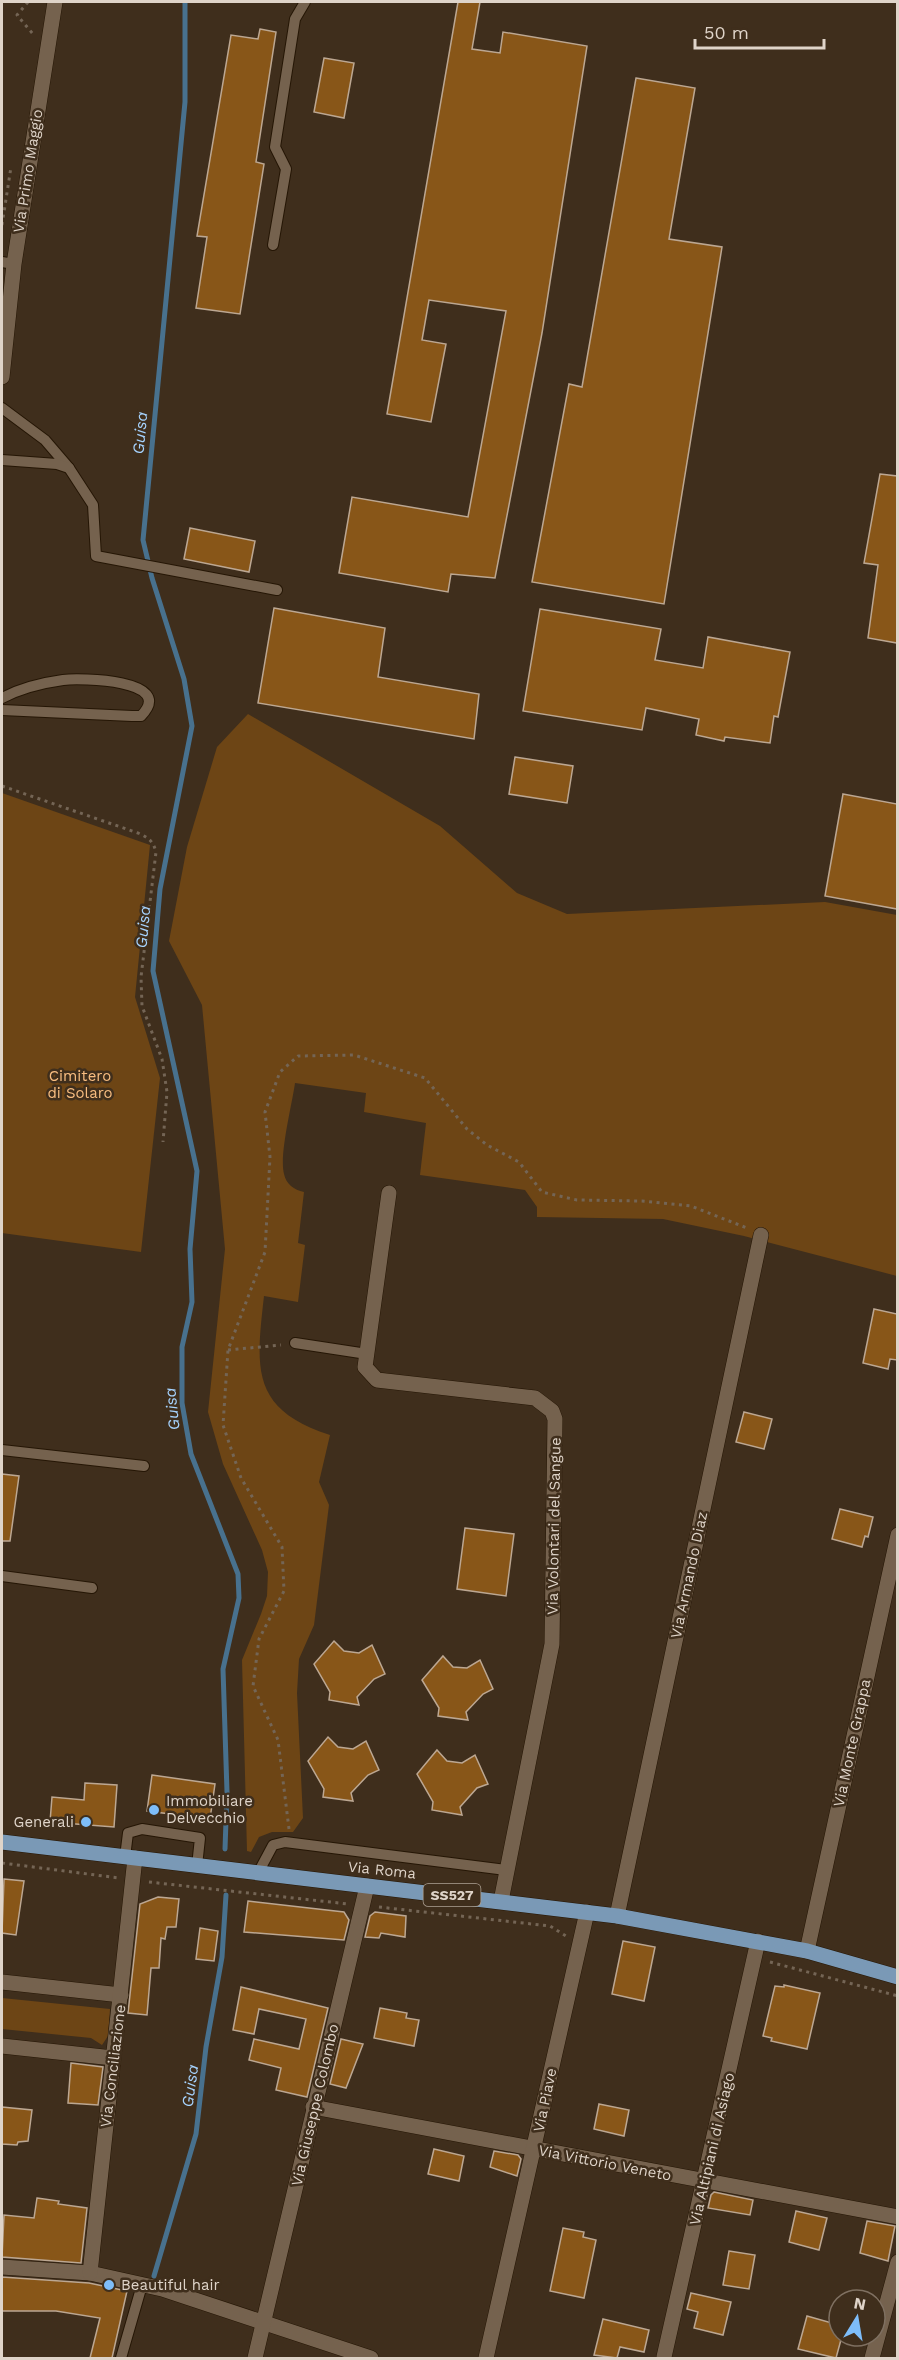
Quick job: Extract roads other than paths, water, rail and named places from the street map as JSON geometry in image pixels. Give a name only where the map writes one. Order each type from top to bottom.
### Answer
[{"type":"main road","name":"Via Roma","points":[[2,1842],[617,1916],[807,1951],[897,1977]]},
{"type":"street","name":"Via Primo Maggio","points":[[2,377],[8,263],[55,2]]},
{"type":"street","name":"Via Volontari del Sangue","points":[[389,1193],[365,1367],[377,1380],[535,1398],[552,1411],[555,1419],[552,1644],[501,1901]]},
{"type":"street","name":"Via Armando Diaz","points":[[617,1916],[760,1235]]},
{"type":"street","name":"Via Monte Grappa","points":[[807,1951],[897,1535]]},
{"type":"street","name":"Via Conciliazione","points":[[90,2273],[133,1880],[130,1858]]},
{"type":"street","name":"Via Giuseppe Colombo","points":[[255,2358],[367,1886]]},
{"type":"street","name":"Via Piave","points":[[486,2358],[586,1912]]},
{"type":"street","name":"Via Altipiani di Asiago","points":[[664,2357],[758,1941]]},
{"type":"street","points":[[2,1982],[121,1995]]},
{"type":"street","points":[[2,2046],[113,2058]]},
{"type":"street","name":"Via Vittorio Veneto","points":[[314,2107],[897,2217]]},
{"type":"street","points":[[872,2358],[897,2262]]},
{"type":"street","points":[[2,2267],[90,2273],[142,2285],[371,2358]]},
{"type":"lane","points":[[273,245],[286,169],[275,147],[295,19],[305,2]]},
{"type":"lane","points":[[2,408],[45,440],[69,468],[93,505],[96,556],[278,590]]},
{"type":"lane","points":[[2,460],[57,464],[69,468]]},
{"type":"lane","points":[[2,698],[21,688],[54,682],[103,679],[139,687],[145,692],[148,701],[147,710],[141,716],[2,710]]},
{"type":"lane","points":[[295,1343],[367,1354]]},
{"type":"lane","points":[[2,1450],[144,1466]]},
{"type":"lane","points":[[2,1576],[92,1588]]},
{"type":"lane","points":[[130,1858],[128,1833],[151,1830],[200,1838],[197,1866]]},
{"type":"lane","points":[[258,1873],[273,1845],[285,1842],[506,1870]]},
{"type":"lane","points":[[121,2358],[142,2285]]},
{"type":"waterway","name":"Guisa","points":[[185,2],[185,102],[143,540],[152,578],[184,679],[192,726],[160,889],[153,971],[197,1171],[190,1249],[192,1302],[182,1347],[182,1403],[191,1454],[238,1574],[239,1598],[223,1669],[227,1792],[225,1849]]},
{"type":"waterway","name":"Guisa","points":[[154,2276],[196,2134],[206,2047],[222,1957],[226,1895]]},
{"type":"place","name":"Immobiliare Delvecchio","points":[[154,1810]]},
{"type":"place","name":"Generali","points":[[86,1822]]},
{"type":"place","name":"Beautiful hair","points":[[109,2285]]},
{"type":"park label","name":"Cimitero di Solaro","points":[[80,1084]]}]
